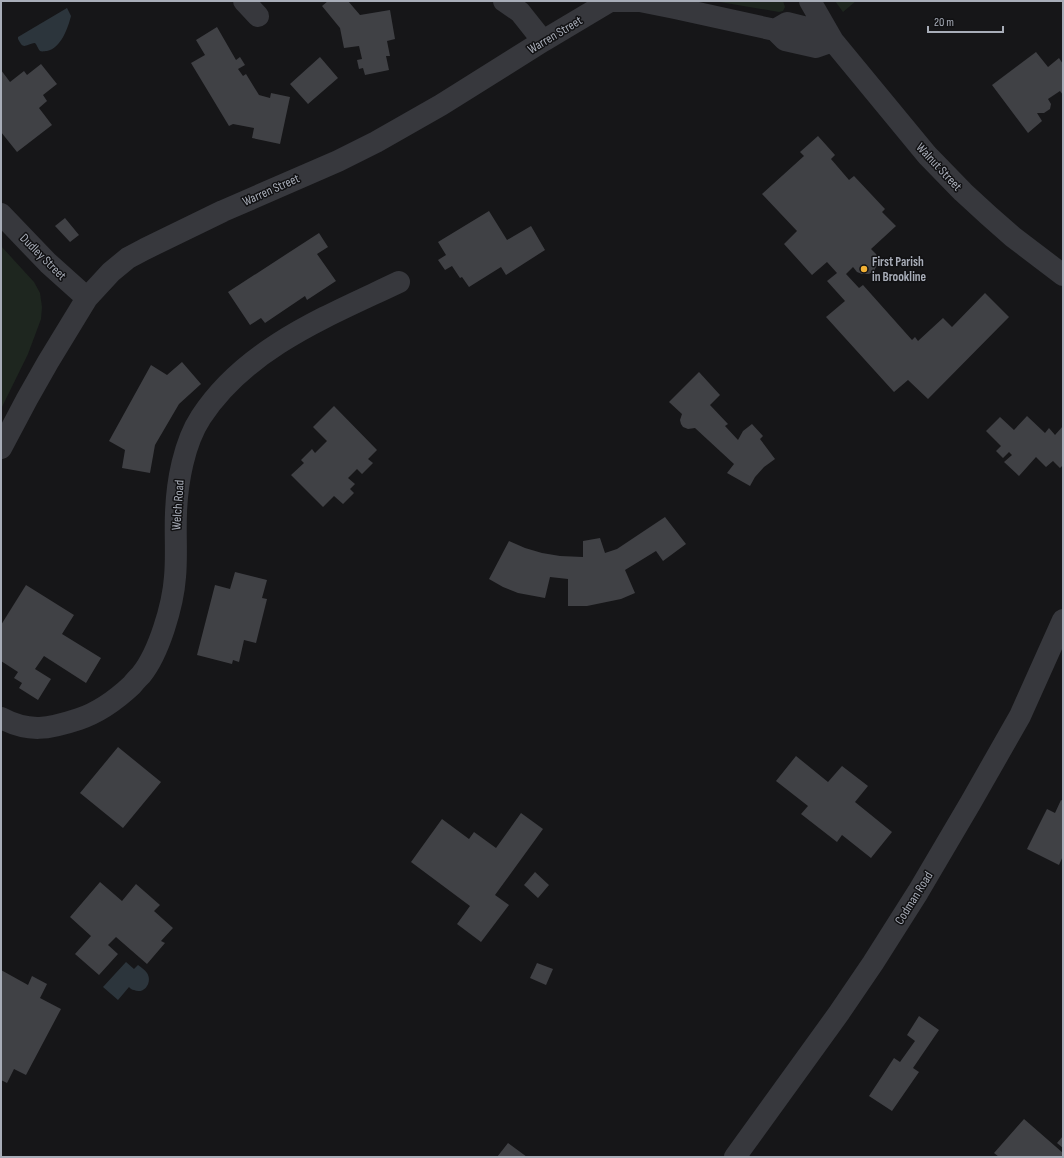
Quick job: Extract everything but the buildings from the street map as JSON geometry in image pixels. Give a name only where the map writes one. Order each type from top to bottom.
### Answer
[{"type":"street","points":[[504,1],[520,12],[543,41]]},
{"type":"street","points":[[610,1],[640,1],[775,30],[785,40],[816,47],[833,41]]},
{"type":"street","name":"Warren Street","points":[[1,448],[41,374],[87,298],[111,272],[128,258],[145,248],[223,211],[338,161],[376,142],[441,105],[610,1]]},
{"type":"street","name":"Walnut Street","points":[[810,1],[833,41],[927,155],[962,192],[1013,237],[1063,275]]},
{"type":"street","name":"Dudley Street","points":[[1,214],[48,263],[87,298]]},
{"type":"street","name":"Welch Road","points":[[1,718],[11,723],[28,728],[47,727],[74,721],[88,716],[111,703],[142,674],[162,637],[169,612],[175,580],[176,512],[180,478],[192,433],[201,416],[234,377],[259,356],[310,325],[399,282]]},
{"type":"street","name":"Codman Road","points":[[735,1157],[840,1013],[918,892],[1020,716],[1063,620]]},
{"type":"shaded area","points":[[714,1],[783,1],[785,7],[783,11],[779,12]]},
{"type":"shaded area","points":[[835,1],[856,1],[843,12]]},
{"type":"shaded area","points":[[67,8],[71,16],[66,32],[60,42],[52,49],[40,51],[35,43],[23,46],[20,43],[18,37]]},
{"type":"shaded area","points":[[1,246],[34,282],[40,293],[42,307],[41,319],[28,354],[1,409]]},
{"type":"shaded area","points":[[126,962],[134,969],[138,965],[142,968],[147,973],[149,980],[146,987],[141,991],[133,990],[129,987],[118,1000],[103,987]]},
{"type":"place","name":"First Parish in Brookline","points":[[864,269]]}]
